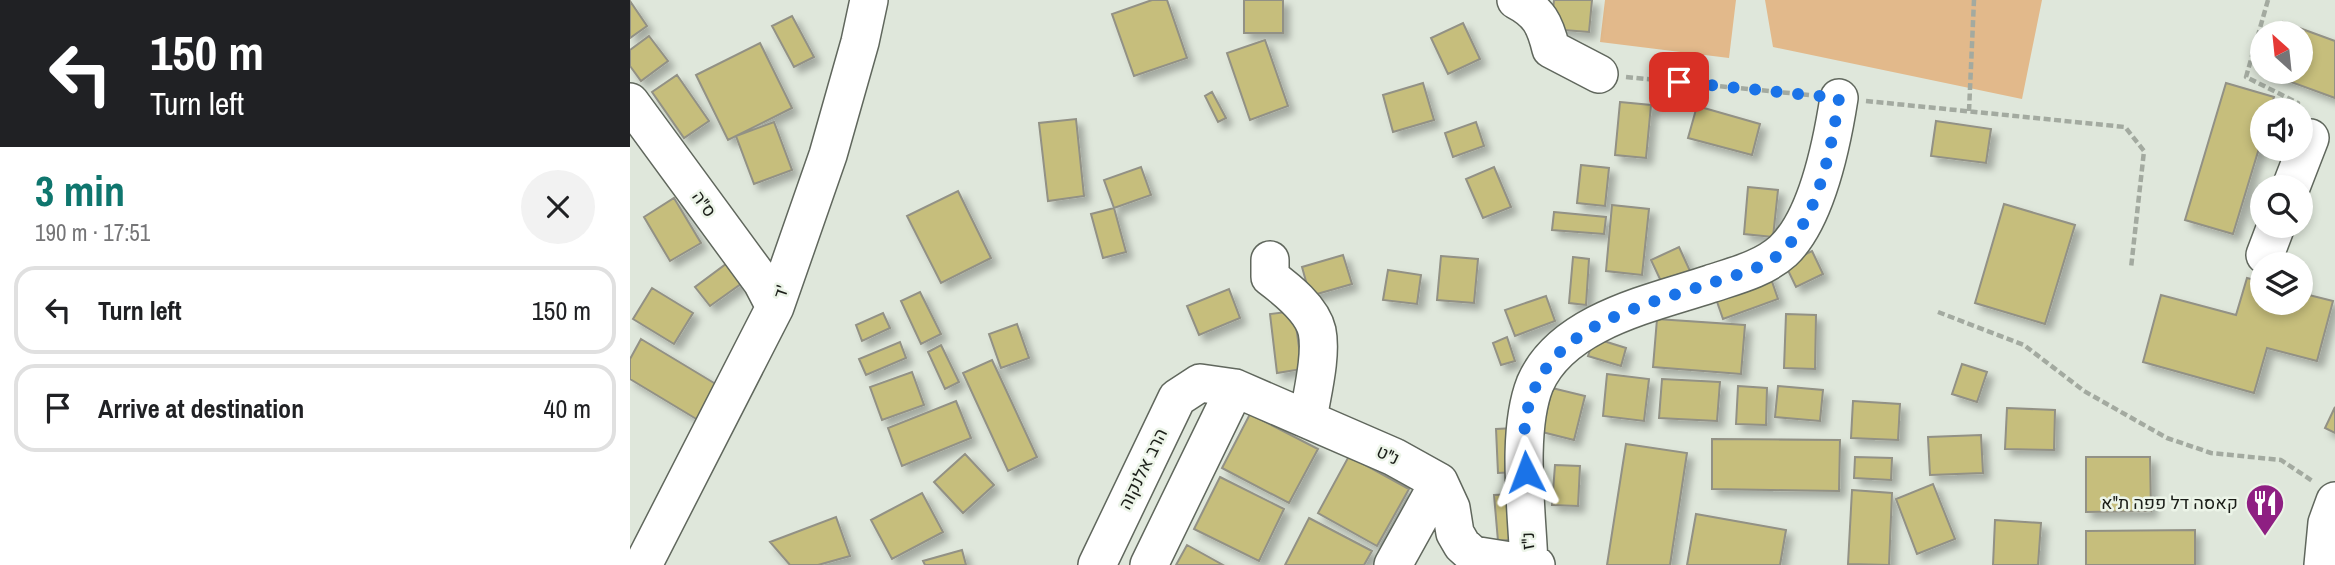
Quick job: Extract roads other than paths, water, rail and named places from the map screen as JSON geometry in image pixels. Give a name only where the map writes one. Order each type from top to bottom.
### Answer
[{"type":"street","name":"ד'","points":[[643,565],[775,307],[828,155],[869,0]]},
{"type":"street","points":[[1516,0],[1534,9],[1545,26],[1550,49],[1600,74]]},
{"type":"street","name":"נ\"ז","points":[[1532,564],[1525,434],[1527,410],[1536,382],[1554,358],[1578,335],[1613,315],[1746,273],[1783,251],[1813,200],[1833,134],[1839,98]]},
{"type":"street","name":"ס\"ה","points":[[630,102],[762,282],[775,307]]},
{"type":"street","points":[[1270,260],[1270,277],[1303,307],[1317,330],[1315,379],[1308,419]]},
{"type":"street","name":"נ\"ט","points":[[1200,383],[1236,388],[1394,457],[1438,482]]},
{"type":"street","name":"הרב אלנקוה","points":[[1097,565],[1177,398],[1200,383]]},
{"type":"street","points":[[1149,565],[1236,388]]},
{"type":"street","points":[[1438,482],[1451,508],[1455,533],[1462,545],[1473,555],[1532,564]]},
{"type":"street","points":[[1393,565],[1438,482]]},
{"type":"street","points":[[2323,565],[2330,495]]},
{"type":"place","name":"קאסה דל פפה ת\"א","points":[[2265,537]]}]
